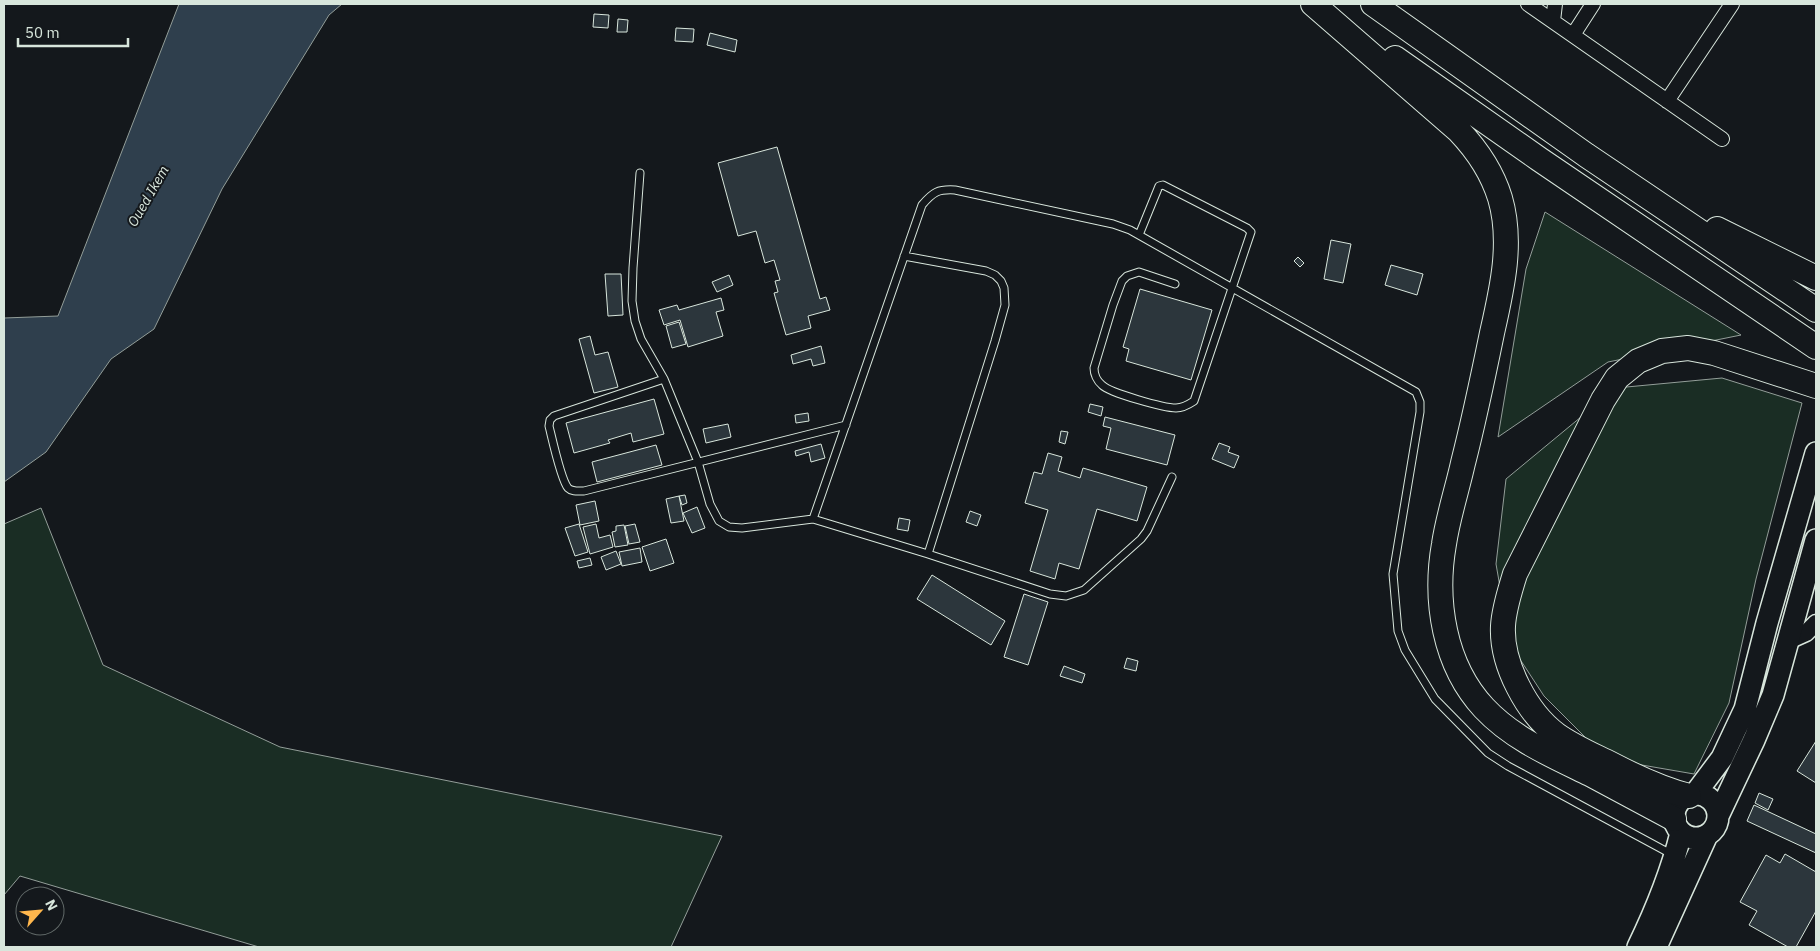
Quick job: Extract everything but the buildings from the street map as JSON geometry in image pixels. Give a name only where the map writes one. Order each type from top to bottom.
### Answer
[{"type":"highway","points":[[1313,4],[1459,131],[1479,155],[1491,174],[1500,199],[1505,231],[1502,291],[1464,462],[1449,518],[1440,573],[1441,607],[1447,638],[1455,662],[1467,685],[1484,708],[1503,725],[1528,743],[1678,826]]},
{"type":"highway","points":[[1321,4],[1539,158],[1816,347]]},
{"type":"highway","points":[[1373,4],[1510,102],[1816,310]]},
{"type":"highway","points":[[1652,200],[1816,278]]},
{"type":"highway","points":[[1692,795],[1649,783],[1573,746],[1540,719],[1516,683],[1505,645],[1503,627],[1507,600],[1515,574],[1603,400],[1618,378],[1638,361],[1662,351],[1688,348],[1714,353],[1816,386]]},
{"type":"main road","points":[[1692,795],[1722,758],[1745,709],[1816,453]]},
{"type":"main road","points":[[1656,947],[1707,836],[1715,827],[1718,816],[1754,740],[1772,694],[1816,540]]},
{"type":"main road","points":[[1638,947],[1660,901],[1675,856],[1678,826],[1677,805],[1682,799],[1692,795],[1702,795],[1714,803],[1718,816]]},
{"type":"main road","points":[[1678,826],[1694,838],[1707,836]]},
{"type":"street","points":[[1528,4],[1722,139]]},
{"type":"street","points":[[1553,21],[1555,4]]},
{"type":"street","points":[[1573,34],[1593,4]]},
{"type":"street","points":[[1668,101],[1732,4]]},
{"type":"street","points":[[1786,642],[1806,633],[1816,623]]},
{"type":"lane","points":[[640,173],[632,300],[635,321],[641,339],[664,379],[698,462],[710,504],[719,521],[729,527],[742,528],[812,519],[1050,594],[1066,596],[1084,590],[1141,539],[1147,531],[1172,477]]},
{"type":"lane","points":[[1139,235],[1159,186],[1163,185],[1247,228],[1251,232],[1194,401],[1187,406],[1176,408],[1161,406],[1110,390],[1102,385],[1094,374],[1094,368],[1122,281],[1127,276],[1139,272],[1175,284]]},
{"type":"lane","points":[[812,519],[922,205],[930,195],[942,189],[955,190],[1113,224],[1130,230],[1416,392],[1420,402],[1420,412],[1392,574],[1398,631],[1405,650],[1435,699],[1488,753],[1508,766],[1675,856]]},
{"type":"lane","points":[[904,256],[986,271],[1000,281],[1004,288],[1005,305],[928,554]]},
{"type":"lane","points":[[664,379],[554,416],[550,420],[549,426],[568,487],[575,491],[584,491],[846,425]]},
{"type":"green space","points":[[1545,212],[1741,335],[1608,362],[1498,437],[1526,269]]},
{"type":"green space","points":[[1722,378],[1802,403],[1756,579],[1729,703],[1694,774],[1607,759],[1544,696],[1510,644],[1496,564],[1506,479],[1616,388]]},
{"type":"green space","points":[[41,508],[103,665],[280,747],[722,836],[671,947],[259,947],[65,889],[65,886],[54,886],[20,876],[4,895],[4,524]]},
{"type":"water","name":"Oued Ikem","points":[[179,4],[342,4],[329,15],[222,189],[154,329],[111,359],[46,452],[4,482],[4,318],[58,316]]}]
